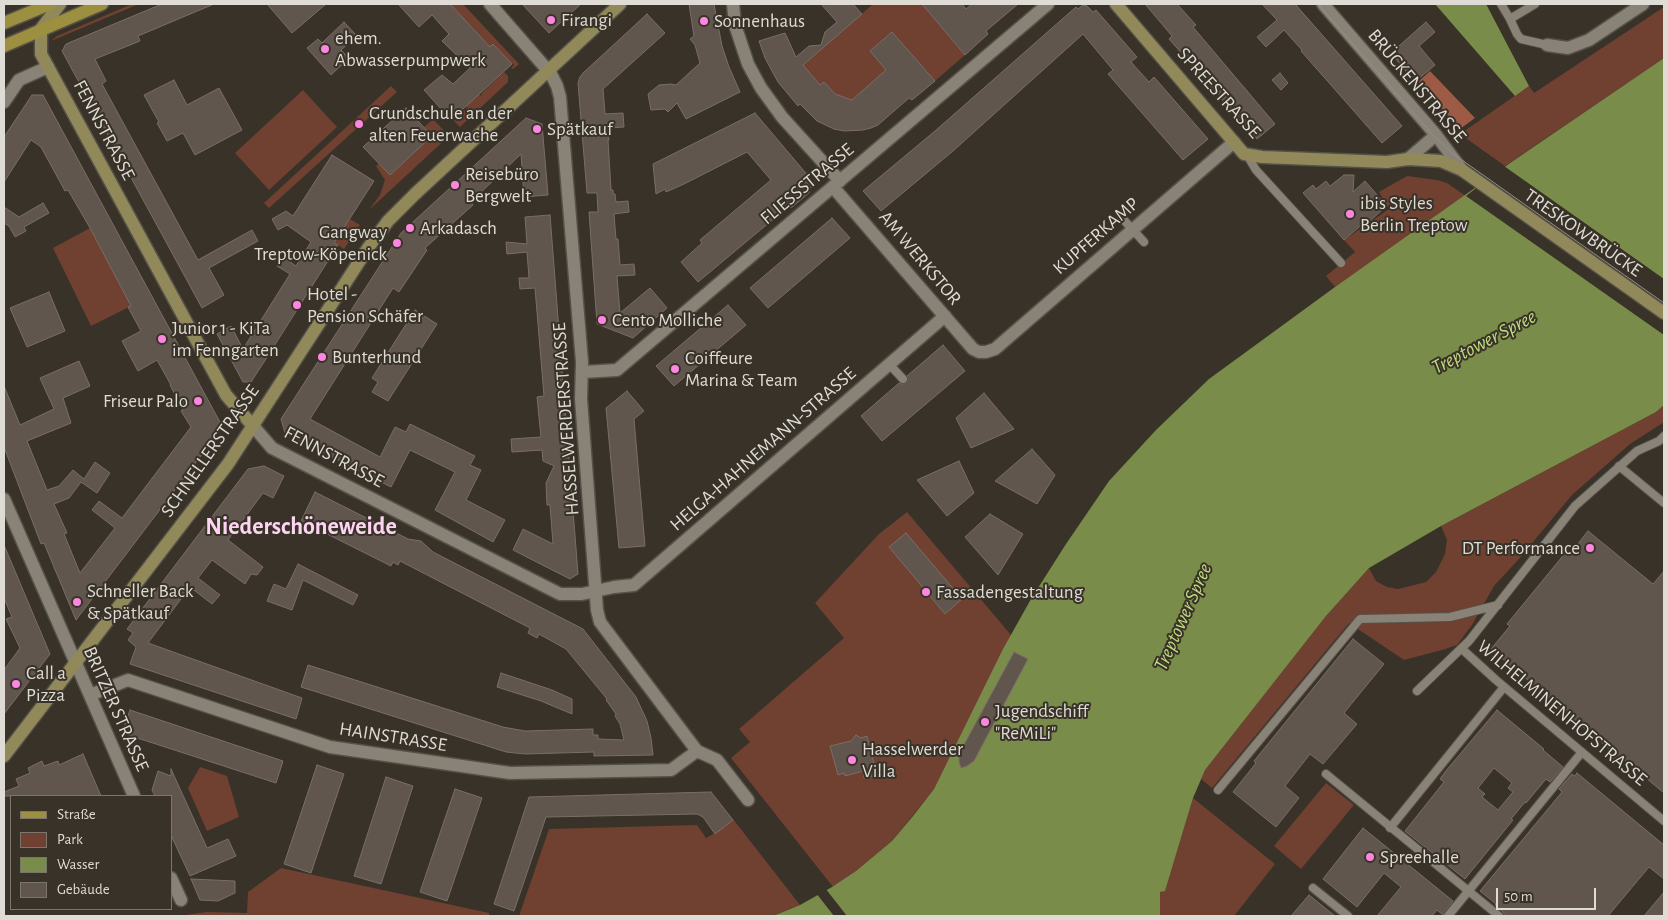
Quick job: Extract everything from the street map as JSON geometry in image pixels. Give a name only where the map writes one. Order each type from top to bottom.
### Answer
[{"type":"main road","points":[[4,23],[50,4]]},
{"type":"main road","points":[[41,29],[60,4]]},
{"type":"main road","points":[[4,46],[102,4]]},
{"type":"main road","name":"SCHNELLERSTRASSE","points":[[4,756],[228,464],[368,248],[388,221],[620,4]]},
{"type":"main road","name":"SPREESTRASSE","points":[[1116,4],[1244,154],[1251,156],[1387,162],[1408,159],[1441,161],[1462,170],[1481,184]]},
{"type":"main road","name":"FENNSTRASSE","points":[[41,29],[41,54],[226,395],[253,426]]},
{"type":"main road","name":"TRESKOWBRÜCKE","points":[[1481,184],[1664,312]]},
{"type":"street","name":"HASSELWERDERSTRASSE","points":[[490,4],[548,70],[558,86],[560,97],[583,372],[582,399],[600,622],[697,751],[716,760],[748,800]]},
{"type":"street","name":"AM WERKSTOR","points":[[733,4],[735,25],[748,64],[761,88],[782,117],[945,316],[973,349],[979,352]]},
{"type":"street","name":"FLIESSSTRASSE","points":[[583,372],[617,370],[1048,4]]},
{"type":"street","name":"BRÜCKENSTRASSE","points":[[1322,4],[1436,135],[1462,170]]},
{"type":"street","points":[[1547,45],[1568,48],[1589,40],[1643,4]]},
{"type":"street","points":[[4,102],[19,80],[48,67]]},
{"type":"street","points":[[1408,159],[1436,135]]},
{"type":"street","name":"KUPFERKAMP","points":[[979,352],[994,349],[1234,142]]},
{"type":"street","name":"HELGA-HAHNEMANN-STRASSE","points":[[596,590],[634,585],[945,316]]},
{"type":"street","name":"FENNSTRASSE","points":[[253,426],[272,448],[560,594],[582,594],[596,590]]},
{"type":"street","name":"BRITZER STRASSE","points":[[4,499],[134,795]]},
{"type":"street","name":"HAINSTRASSE","points":[[90,695],[128,680],[330,747],[510,773],[670,770],[697,751]]},
{"type":"street","points":[[172,880],[181,900]]},
{"type":"lane","points":[[1502,4],[1521,39],[1547,45]]},
{"type":"lane","points":[[1510,19],[1535,4]]},
{"type":"lane","points":[[1251,156],[1250,160],[1256,170],[1341,263]]},
{"type":"lane","points":[[1122,218],[1144,242]]},
{"type":"lane","points":[[890,364],[903,379]]},
{"type":"lane","name":"WILHELMINENHOFSTRASSE","points":[[1417,690],[1462,649],[1575,506],[1637,451],[1663,441]]},
{"type":"lane","points":[[1619,466],[1664,503]]},
{"type":"lane","points":[[1218,790],[1360,619],[1450,617],[1498,605]]},
{"type":"lane","name":"WILHELMINENHOFSTRASSE","points":[[1462,649],[1664,821]]},
{"type":"lane","points":[[1390,828],[1504,686]]},
{"type":"lane","points":[[1448,916],[1582,752]]},
{"type":"lane","points":[[1326,774],[1499,916]]},
{"type":"lane","points":[[1313,888],[1348,916]]},
{"type":"green space","points":[[132,4],[139,4],[51,41],[57,36]]},
{"type":"green space","points":[[450,4],[463,4],[519,64],[513,69],[511,68],[514,65],[510,64],[494,44],[491,48]]},
{"type":"green space","points":[[873,4],[922,4],[965,55],[935,81],[892,32],[870,51],[888,72],[852,100],[835,94],[824,82],[820,85],[803,65]]},
{"type":"green space","points":[[1664,7],[1664,58],[1505,166],[1460,134],[1529,86],[1534,93]]},
{"type":"green space","points":[[504,72],[508,76],[508,82],[460,127],[454,121],[467,108],[468,104],[466,103],[479,94],[481,96]]},
{"type":"green space","points":[[391,86],[397,92],[269,208],[264,203]]},
{"type":"green space","points":[[303,90],[337,127],[269,190],[235,153]]},
{"type":"green space","points":[[433,119],[449,136],[369,210],[380,195],[385,180],[376,166],[379,164],[390,175],[432,136],[424,127]]},
{"type":"green space","points":[[1407,176],[1447,183],[1466,196],[1335,287],[1326,276],[1355,252],[1344,240],[1389,209],[1379,192]]},
{"type":"green space","points":[[309,216],[339,235],[350,219],[360,225],[344,249],[304,223]]},
{"type":"green space","points":[[90,228],[131,306],[91,326],[53,248]]},
{"type":"green space","points":[[1664,405],[1664,422],[1630,444],[1572,495],[1494,586],[1472,625],[1457,645],[1404,660],[1349,623],[1212,788],[1201,779],[1205,770],[1326,616],[1369,568],[1376,581],[1387,587],[1398,589],[1426,582],[1436,572],[1445,554],[1447,540],[1441,526],[1656,412]]},
{"type":"green space","points":[[907,512],[1011,635],[934,789],[892,841],[856,871],[833,887],[731,758],[750,742],[739,729],[844,638],[815,603],[879,534]]},
{"type":"green space","points":[[200,767],[227,776],[239,817],[207,831],[188,788]]},
{"type":"green space","points":[[1326,783],[1354,805],[1301,869],[1274,846]]},
{"type":"green space","points":[[1193,798],[1275,864],[1234,916],[1160,916],[1160,892],[1165,890]]},
{"type":"green space","points":[[733,819],[800,905],[772,916],[519,916],[549,829],[697,825],[706,838]]},
{"type":"green space","points":[[281,868],[489,913],[489,916],[177,916],[207,912],[247,913],[248,892]]},
{"type":"shaded area","points":[[1430,71],[1475,118],[1460,129],[1418,82]]},
{"type":"water","points":[[1435,4],[1486,4],[1529,86],[1515,96]]},
{"type":"water","name":"Treptower Spree","points":[[1664,58],[1664,405],[1656,412],[1441,526],[1369,568],[1326,616],[1205,770],[1193,798],[1165,891],[1160,892],[1160,916],[773,916],[800,905],[856,871],[892,841],[913,816],[934,789],[1003,649],[1031,599],[1109,481],[1156,430],[1209,379],[1513,161]]},
{"type":"pier","points":[[1504,166],[1664,279],[1664,335],[1466,196]]},
{"type":"pier","points":[[825,888],[847,916],[834,916],[816,893]]},
{"type":"building","points":[[162,4],[214,4],[138,36],[140,41],[95,59],[106,81],[102,84],[198,260],[252,230],[258,241],[209,268],[224,295],[202,308],[62,51],[66,44]]},
{"type":"building","points":[[267,4],[326,4],[292,33]]},
{"type":"building","points":[[398,4],[450,4],[490,47],[493,44],[512,64],[451,120],[424,90],[442,75],[453,84],[470,68],[442,41],[449,34],[432,15],[419,27]]},
{"type":"building","points":[[522,4],[581,4],[549,33]]},
{"type":"building","points":[[689,4],[714,4],[722,46],[740,92],[686,119],[677,103],[668,112],[665,109],[651,110],[648,94],[659,85],[676,85],[700,63],[695,45],[690,39],[694,36]]},
{"type":"building","points":[[821,4],[853,4],[862,14],[803,65],[820,85],[824,82],[835,94],[852,100],[886,70],[870,51],[892,32],[935,81],[912,100],[909,98],[878,125],[871,128],[844,131],[834,129],[817,121],[800,104],[798,106],[778,82],[765,58],[759,41],[785,33],[796,57],[809,46],[821,45],[825,32],[837,22]]},
{"type":"building","points":[[922,4],[962,4],[966,9],[972,4],[1018,4],[986,31],[988,34],[965,55]]},
{"type":"building","points":[[1145,4],[1177,4],[1196,25],[1193,27],[1275,124],[1257,139],[1169,39],[1172,36]]},
{"type":"building","points":[[1262,4],[1295,4],[1402,126],[1382,143],[1284,30],[1266,47],[1257,37],[1277,20]]},
{"type":"building","points":[[1083,5],[1093,12],[1096,10],[1137,57],[1131,62],[1149,82],[1154,77],[1208,139],[1183,160],[1108,74],[1113,70],[1083,34],[953,151],[881,211],[863,191],[935,131],[1076,7],[1078,9]]},
{"type":"building","points":[[647,14],[665,33],[603,89],[605,114],[623,113],[624,127],[609,128],[610,135],[608,135],[611,190],[615,194],[616,202],[628,201],[629,212],[614,214],[620,265],[634,264],[635,275],[617,276],[620,313],[650,288],[667,308],[633,338],[597,324],[589,212],[598,212],[597,193],[587,193],[578,83],[583,73]]},
{"type":"building","name":"ehem. Abwasserpumpwerk","points":[[344,22],[357,36],[341,50],[349,58],[331,75],[307,48],[318,39],[322,43]]},
{"type":"building","points":[[1426,22],[1435,32],[1419,46],[1435,65],[1415,82],[1391,53]]},
{"type":"building","points":[[1280,73],[1288,83],[1281,90],[1272,80]]},
{"type":"building","points":[[174,80],[187,105],[219,88],[242,130],[195,155],[183,133],[167,141],[144,95]]},
{"type":"building","points":[[32,95],[43,95],[221,424],[219,432],[76,620],[44,543],[41,544],[4,447],[4,386],[20,425],[54,409],[40,378],[79,361],[90,386],[63,398],[71,423],[27,441],[47,490],[59,486],[73,470],[84,479],[95,462],[110,473],[97,493],[81,482],[69,498],[54,504],[67,533],[64,534],[80,573],[115,528],[92,510],[99,501],[122,518],[191,427],[181,411],[183,410],[157,360],[138,371],[122,341],[141,331],[128,307],[131,306],[90,228],[68,190],[65,191],[41,147],[31,140],[4,182],[4,137]]},
{"type":"building","points":[[406,108],[432,136],[390,175],[363,147]]},
{"type":"building","points":[[755,113],[815,184],[808,190],[810,192],[791,208],[789,206],[698,282],[681,262],[702,243],[700,240],[771,180],[747,152],[684,184],[666,192],[665,189],[656,194],[653,164]]},
{"type":"building","points":[[526,118],[542,124],[548,195],[524,197],[521,154],[475,198],[472,203],[473,205],[425,248],[427,250],[399,292],[393,288],[310,419],[380,457],[395,427],[406,432],[410,424],[475,456],[470,465],[481,470],[466,500],[505,520],[493,542],[435,510],[455,472],[410,450],[391,487],[285,433],[281,419],[401,233]]},
{"type":"building","points":[[332,155],[374,181],[334,243],[338,245],[251,382],[243,382],[217,334],[231,326],[243,349],[290,274],[277,266],[283,257],[296,266],[311,242],[287,225],[278,230],[272,219],[286,211],[293,216]]},
{"type":"building","name":"ibis Styles Berlin Treptow","points":[[1344,175],[1354,175],[1353,192],[1365,181],[1385,204],[1384,208],[1368,223],[1366,221],[1344,240],[1303,193],[1313,185],[1316,189],[1326,181],[1330,186]]},
{"type":"building","points":[[43,203],[49,213],[24,227],[26,231],[15,237],[9,226],[4,223],[4,207],[19,217]]},
{"type":"building","points":[[550,215],[578,574],[570,579],[513,550],[523,529],[553,544],[550,505],[547,505],[546,483],[554,466],[543,461],[542,450],[512,452],[511,439],[541,437],[537,397],[544,396],[535,288],[520,289],[519,278],[529,278],[527,252],[507,254],[506,242],[527,244],[525,217]]},
{"type":"building","points":[[832,218],[850,238],[768,308],[750,288]]},
{"type":"building","points":[[49,292],[65,331],[27,347],[10,308]]},
{"type":"building","points":[[728,305],[746,325],[674,386],[656,366]]},
{"type":"building","points":[[415,310],[437,324],[388,401],[372,392],[378,382],[372,378]]},
{"type":"building","points":[[943,345],[965,371],[882,441],[861,416],[899,383],[906,383],[908,380],[907,376]]},
{"type":"building","points":[[627,391],[644,411],[634,419],[645,546],[619,548],[606,408]]},
{"type":"building","points":[[984,393],[1014,429],[971,448],[956,418]]},
{"type":"building","points":[[1032,449],[1055,475],[1037,504],[995,481]]},
{"type":"building","points":[[959,461],[974,493],[947,516],[917,480]]},
{"type":"building","points":[[264,466],[284,476],[273,498],[263,493],[228,540],[263,567],[257,575],[251,574],[245,584],[212,560],[198,578],[220,595],[212,604],[190,587],[148,643],[302,698],[296,719],[130,664],[136,647],[128,640],[133,633],[127,629],[248,469]]},
{"type":"building","points":[[315,492],[408,539],[421,541],[433,552],[583,629],[636,697],[647,721],[653,755],[594,756],[594,752],[525,754],[506,752],[301,687],[308,665],[503,727],[525,731],[593,729],[593,735],[598,735],[598,739],[624,740],[620,724],[615,716],[616,714],[607,699],[566,649],[539,634],[537,638],[528,633],[530,628],[400,561],[398,565],[393,562],[391,566],[301,521]]},
{"type":"building","points":[[990,514],[1023,534],[998,575],[965,537]]},
{"type":"building","points":[[1588,531],[1653,584],[1664,571],[1664,793],[1622,758],[1618,762],[1610,756],[1613,752],[1491,649],[1510,626],[1507,624],[1566,552],[1569,555]]},
{"type":"building","points":[[906,533],[962,599],[945,614],[889,547]]},
{"type":"building","points":[[4,545],[50,654],[4,714],[4,670],[20,648],[6,619],[12,617],[4,598]]},
{"type":"building","points":[[298,564],[358,595],[353,605],[303,580],[292,610],[267,601],[274,584],[286,589]]},
{"type":"building","points":[[1353,639],[1384,664],[1344,713],[1357,724],[1323,764],[1310,754],[1285,786],[1299,798],[1276,827],[1233,792],[1256,763],[1254,761]]},
{"type":"building","name":"Jugendschiff \"ReMiLi\"","points":[[1014,652],[1028,659],[974,761],[961,768],[959,754]]},
{"type":"building","points":[[501,673],[552,690],[572,699],[572,714],[541,701],[497,687]]},
{"type":"building","points":[[130,710],[283,761],[276,783],[122,733]]},
{"type":"building","points":[[1497,710],[1563,767],[1550,782],[1546,779],[1525,802],[1511,819],[1513,820],[1465,879],[1405,831],[1444,782],[1440,779]],"holes":[[[1494,768],[1512,783],[1508,788],[1513,792],[1498,810],[1482,797],[1485,794],[1478,788]]]},
{"type":"building","name":"Hasselwerder Villa","points":[[856,735],[861,738],[867,736],[877,775],[864,778],[863,771],[845,776],[844,773],[838,775],[830,746],[851,741]]},
{"type":"building","points":[[83,754],[101,795],[4,796],[4,792],[19,786],[16,779],[30,773],[28,768],[42,761],[44,766],[58,761],[59,765]]},
{"type":"building","points":[[317,765],[344,774],[311,873],[284,864]]},
{"type":"building","points":[[171,769],[207,848],[228,839],[236,856],[190,876],[172,837],[172,795],[154,795],[152,790],[158,771],[171,776]]},
{"type":"building","points":[[1577,773],[1664,845],[1664,879],[1649,867],[1608,916],[1505,916],[1496,904],[1480,891],[1562,792],[1559,789],[1572,774],[1575,776]]},
{"type":"building","points":[[386,777],[413,786],[381,884],[354,876]]},
{"type":"building","points":[[455,789],[482,798],[447,901],[420,892]]},
{"type":"building","points":[[711,792],[733,820],[715,834],[703,817],[697,814],[546,817],[514,911],[494,904],[529,797]]},
{"type":"building","name":"Spreehalle","points":[[1363,828],[1453,901],[1443,915],[1437,910],[1432,916],[1377,916],[1401,887],[1384,873],[1357,907],[1323,879]]},
{"type":"building","points":[[191,879],[235,881],[235,893],[218,901],[200,900]]},
{"type":"building","points":[[1664,892],[1664,916],[1644,916]]},
{"type":"building","points":[[1309,895],[1335,916],[1291,916]]},
{"type":"tram line","points":[[1318,4],[1432,134],[1452,153],[1664,303]]},
{"type":"place","name":"Firangi","points":[[551,20]]},
{"type":"place","name":"Sonnenhaus","points":[[704,21]]},
{"type":"place","name":"ehem. Abwasserpumpwerk","points":[[325,49]]},
{"type":"place","name":"Grundschule an der alten Feuerwache","points":[[359,124]]},
{"type":"place","name":"Spätkauf","points":[[537,129]]},
{"type":"place","name":"Reisebüro Bergwelt","points":[[455,185]]},
{"type":"place","name":"ibis Styles Berlin Treptow","points":[[1350,214]]},
{"type":"place","name":"Arkadasch","points":[[410,228]]},
{"type":"place","name":"Gangway Treptow-Köpenick","points":[[397,243]]},
{"type":"place","name":"Hotel - Pension Schäfer","points":[[297,305]]},
{"type":"place","name":"Cento Molliche","points":[[602,320]]},
{"type":"place","name":"Junior 1 - KiTa im Fenngarten","points":[[162,339]]},
{"type":"place","name":"Bunterhund","points":[[322,357]]},
{"type":"place","name":"Coiffeure Marina & Team","points":[[675,369]]},
{"type":"place","name":"Friseur Palo","points":[[198,401]]},
{"type":"place","name":"DT Performance","points":[[1590,548]]},
{"type":"place","name":"Fassadengestaltung","points":[[926,592]]},
{"type":"place","name":"Schneller Back & Spätkauf","points":[[77,602]]},
{"type":"place","name":"Call a Pizza","points":[[16,684]]},
{"type":"place","name":"Jugendschiff \"ReMiLi\"","points":[[985,722]]},
{"type":"place","name":"Hasselwerder Villa","points":[[852,760]]},
{"type":"place","name":"Spreehalle","points":[[1370,857]]},
{"type":"district","name":"Niederschöneweide","points":[[301,527]]}]
